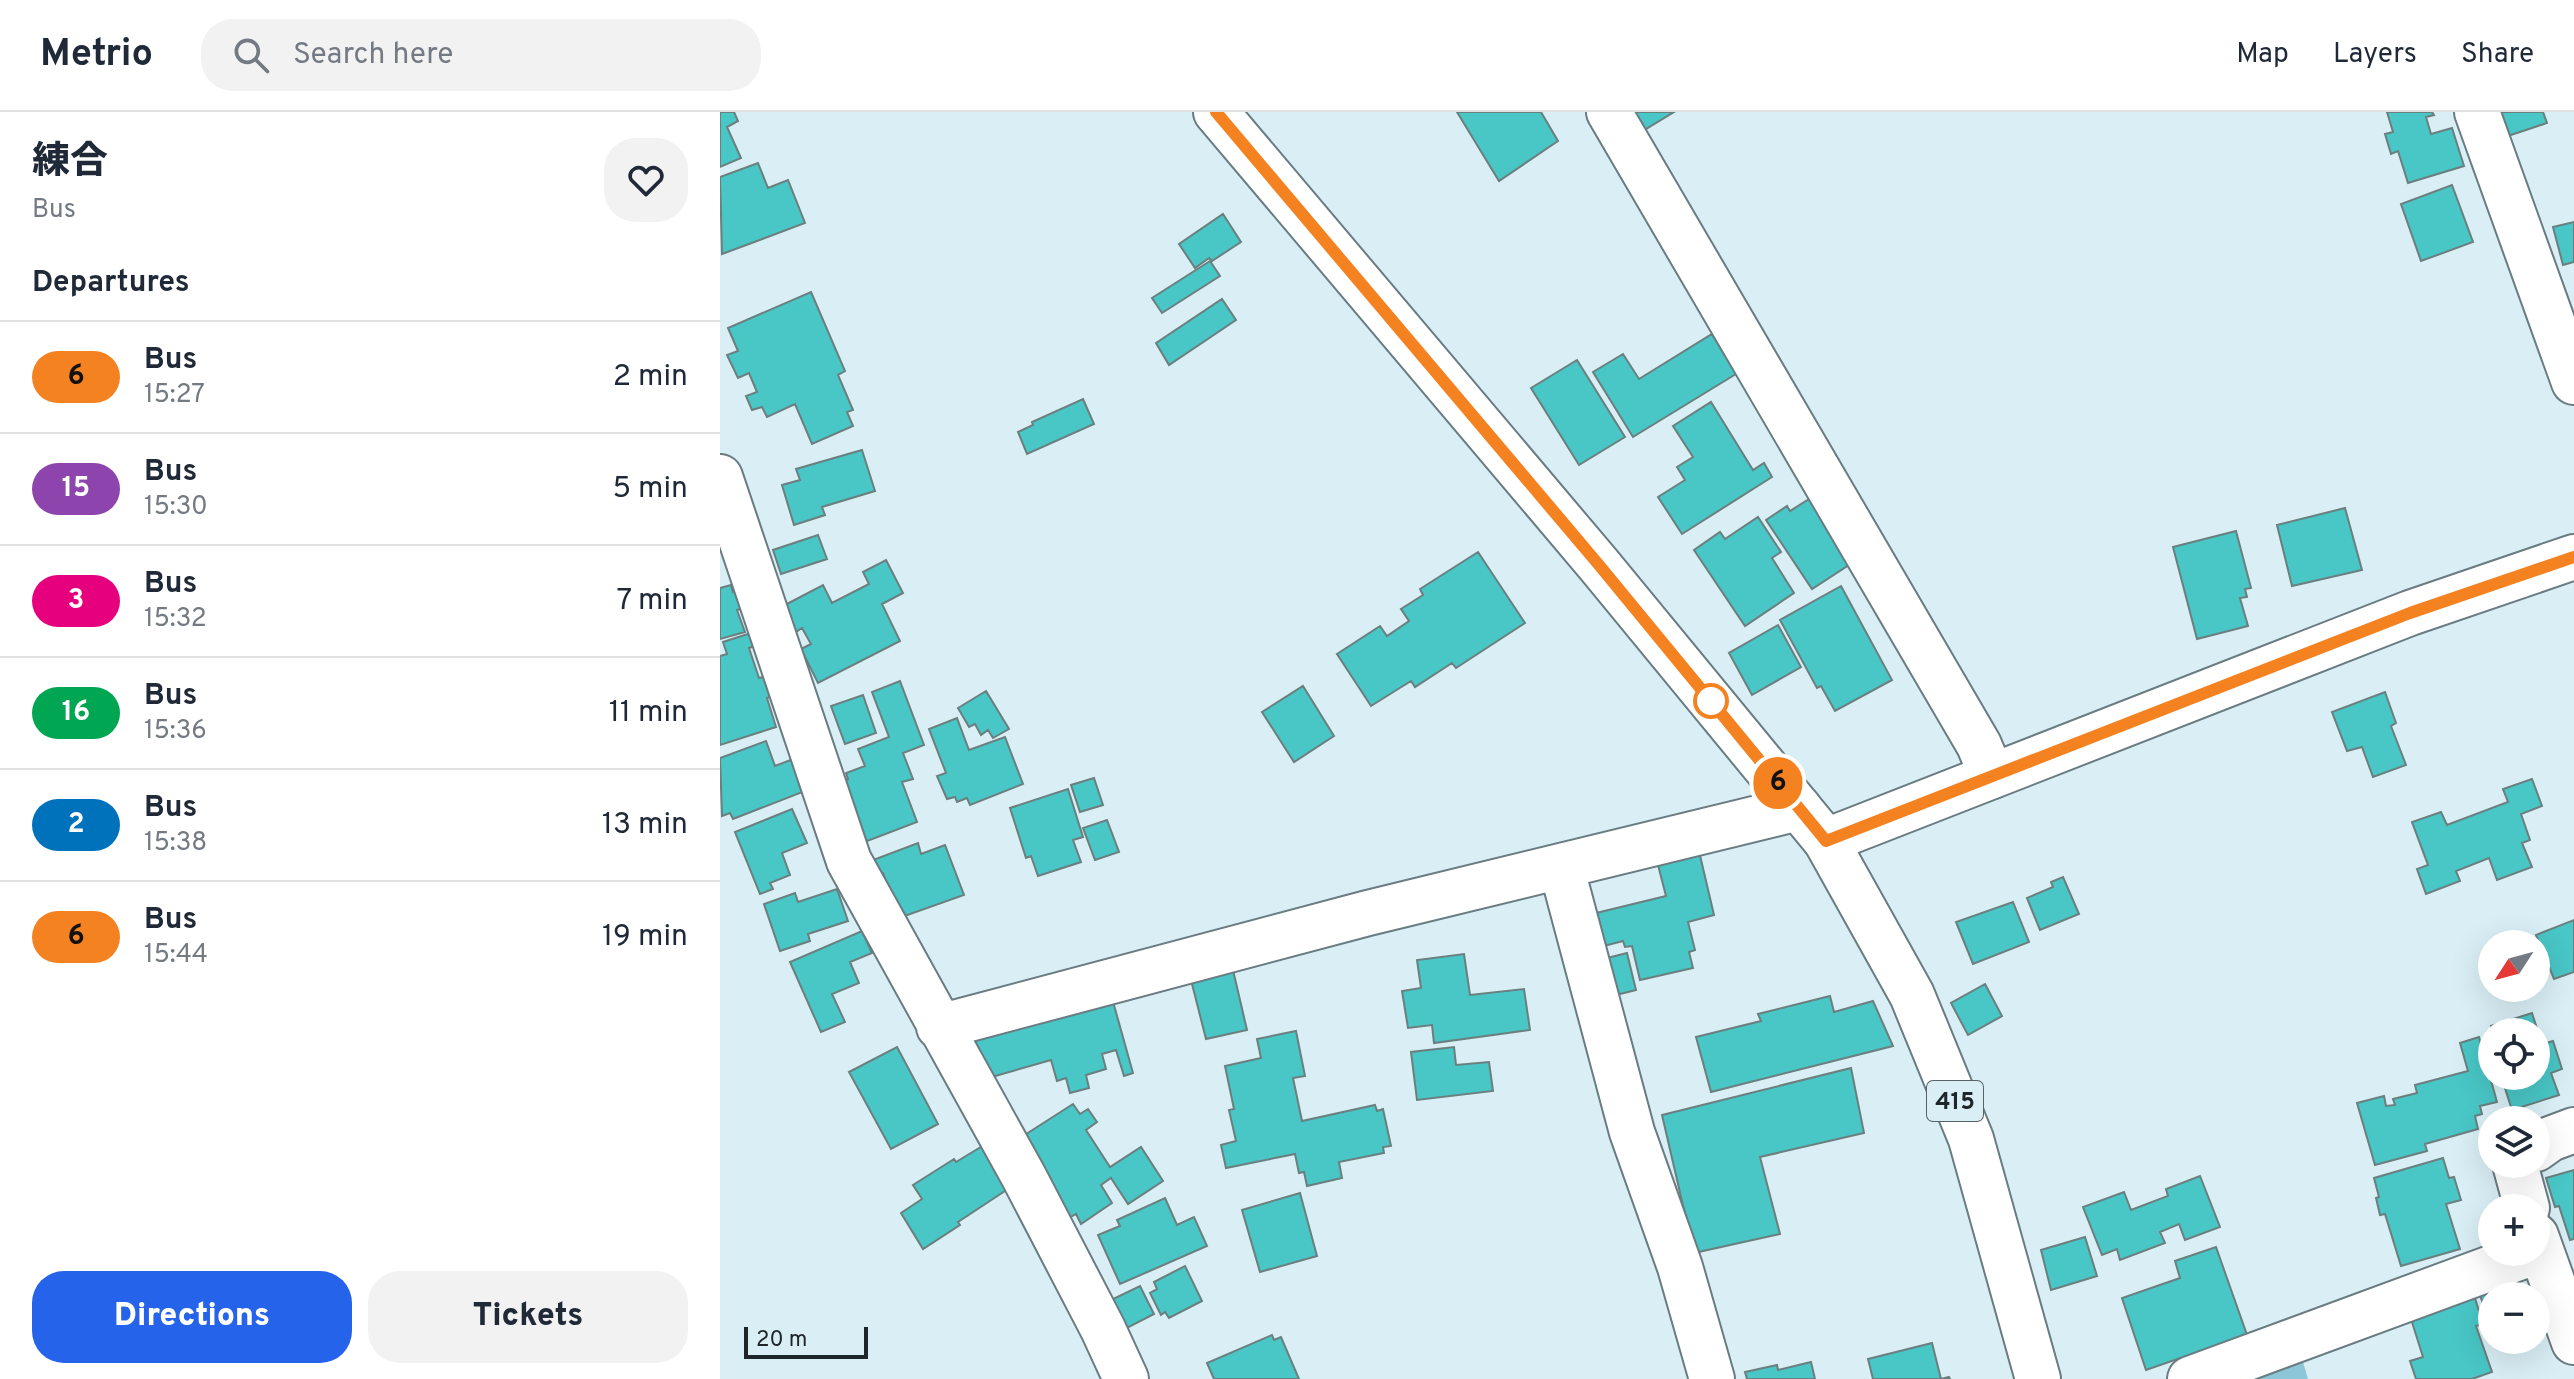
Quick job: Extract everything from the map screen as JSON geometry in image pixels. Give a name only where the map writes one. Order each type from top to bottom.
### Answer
[{"type":"main road","name":"415","points":[[1216,112],[1599,565],[1826,841],[1912,995],[1971,1139],[2038,1379]]},
{"type":"main road","points":[[1609,112],[1979,745],[1992,776]]},
{"type":"main road","points":[[2477,112],[2574,382]]},
{"type":"main road","points":[[720,477],[849,861],[1024,1177],[1126,1379]]},
{"type":"main road","points":[[1826,841],[2410,613],[2574,557]]},
{"type":"main road","points":[[939,1027],[1368,913],[1799,808]]},
{"type":"main road","points":[[1561,866],[1632,1132],[1680,1267],[1712,1379]]},
{"type":"main road","points":[[2550,1139],[2574,1130]]},
{"type":"main road","points":[[2190,1379],[2479,1266]]},
{"type":"main road","points":[[2546,1266],[2574,1342]]},
{"type":"shaded area","points":[[2303,1362],[2308,1379],[2253,1379]]},
{"type":"building","points":[[720,112],[734,112],[738,121],[727,127],[741,158],[720,167]]},
{"type":"building","points":[[1457,112],[1541,112],[1558,141],[1499,181]]},
{"type":"building","points":[[1629,112],[1674,112],[1641,132]]},
{"type":"building","points":[[2387,112],[2432,112],[2434,115],[2426,117],[2431,134],[2452,128],[2464,166],[2408,183],[2398,151],[2391,154],[2385,134],[2393,132]]},
{"type":"building","points":[[2496,112],[2543,112],[2547,123],[2505,137]]},
{"type":"building","points":[[758,163],[768,188],[788,180],[805,223],[722,254],[720,177]]},
{"type":"building","points":[[2452,185],[2473,242],[2421,261],[2401,204]]},
{"type":"building","points":[[1223,214],[1241,242],[1195,268],[1179,244]]},
{"type":"building","points":[[2574,222],[2574,262],[2563,265],[2553,227]]},
{"type":"building","points":[[1210,261],[1220,276],[1162,313],[1152,298]]},
{"type":"building","points":[[811,292],[845,371],[838,375],[853,410],[847,412],[853,426],[812,444],[795,404],[767,417],[762,407],[752,410],[746,396],[757,392],[749,373],[738,378],[727,355],[738,351],[728,328]]},
{"type":"building","points":[[1222,299],[1236,320],[1169,365],[1156,343]]},
{"type":"building","points":[[1712,334],[1736,374],[1633,437],[1593,372],[1623,354],[1639,379]]},
{"type":"building","points":[[1577,360],[1625,437],[1579,465],[1531,388]]},
{"type":"building","points":[[1083,399],[1094,424],[1027,454],[1018,432],[1033,425],[1032,422]]},
{"type":"building","points":[[1711,402],[1753,470],[1764,463],[1772,477],[1682,534],[1658,497],[1685,480],[1677,467],[1693,457],[1673,426]]},
{"type":"building","points":[[862,450],[875,491],[822,507],[825,515],[794,525],[782,485],[800,480],[796,469]]},
{"type":"building","points":[[1809,499],[1852,563],[1812,589],[1766,520],[1787,506],[1790,511]]},
{"type":"building","points":[[2345,508],[2362,570],[2292,586],[2277,525]]},
{"type":"building","points":[[1758,517],[1781,552],[1772,558],[1794,593],[1745,626],[1694,550],[1720,532],[1725,539]]},
{"type":"building","points":[[2236,531],[2251,588],[2245,589],[2247,597],[2240,598],[2248,626],[2197,639],[2173,547]]},
{"type":"building","points":[[818,535],[827,559],[781,574],[773,550]]},
{"type":"building","points":[[1478,552],[1525,623],[1456,668],[1452,663],[1415,687],[1411,681],[1371,706],[1337,654],[1380,626],[1387,636],[1409,621],[1401,609],[1423,595],[1420,589]]},
{"type":"building","points":[[886,560],[903,593],[882,604],[900,641],[818,683],[801,649],[811,644],[802,628],[796,632],[783,606],[823,585],[832,603],[869,584],[863,572]]},
{"type":"building","points":[[731,585],[733,592],[737,590],[744,608],[737,610],[745,632],[720,639],[720,588]]},
{"type":"building","points":[[1841,586],[1892,680],[1835,711],[1821,686],[1817,688],[1780,620]]},
{"type":"building","points":[[1778,625],[1801,667],[1752,695],[1729,653]]},
{"type":"building","points":[[754,632],[758,645],[749,648],[759,678],[767,676],[774,696],[767,698],[776,727],[720,745],[720,656],[727,654],[723,642]]},
{"type":"building","points":[[900,681],[924,745],[903,753],[913,779],[902,782],[917,822],[862,843],[839,782],[848,779],[846,773],[865,766],[858,749],[889,737],[872,692]]},
{"type":"building","points":[[1303,686],[1334,736],[1294,762],[1262,712]]},
{"type":"building","points":[[986,691],[1009,729],[993,738],[988,730],[981,735],[975,724],[969,727],[958,708]]},
{"type":"building","points":[[2385,692],[2396,723],[2391,726],[2406,765],[2373,777],[2362,747],[2347,751],[2332,712]]},
{"type":"building","points":[[863,695],[876,733],[845,744],[831,706]]},
{"type":"building","points":[[957,718],[969,750],[1005,737],[1023,784],[970,805],[967,798],[957,802],[955,797],[947,799],[937,776],[946,773],[929,729]]},
{"type":"building","points":[[766,741],[775,766],[793,759],[805,791],[733,819],[730,813],[722,816],[720,758]]},
{"type":"building","points":[[1094,778],[1103,805],[1080,812],[1071,785]]},
{"type":"building","points":[[2532,779],[2542,806],[2521,814],[2530,840],[2522,843],[2532,867],[2497,880],[2489,858],[2456,871],[2460,881],[2426,894],[2417,869],[2428,865],[2412,822],[2441,812],[2447,825],[2508,802],[2503,789]]},
{"type":"building","points":[[1068,789],[1083,837],[1073,840],[1081,862],[1038,876],[1031,856],[1026,858],[1010,808]]},
{"type":"building","points":[[792,809],[807,843],[782,853],[790,875],[770,883],[773,889],[760,894],[735,832]]},
{"type":"building","points":[[1107,820],[1119,852],[1095,860],[1083,828]]},
{"type":"building","points":[[918,843],[921,854],[945,845],[964,895],[899,918],[883,873],[878,875],[873,860]]},
{"type":"building","points":[[1699,851],[1714,915],[1688,922],[1695,950],[1689,952],[1693,968],[1640,980],[1632,946],[1625,947],[1623,941],[1600,947],[1592,914],[1666,896],[1657,861]]},
{"type":"building","points":[[2063,877],[2079,914],[2040,930],[2027,898],[2053,887],[2051,882]]},
{"type":"building","points":[[837,889],[848,921],[808,934],[810,941],[780,951],[764,904],[795,893],[798,902]]},
{"type":"building","points":[[2013,902],[2029,942],[1973,964],[1956,922]]},
{"type":"building","points":[[2574,920],[2574,972],[2554,979],[2550,969],[2549,930]]},
{"type":"building","points":[[862,931],[872,953],[850,962],[859,983],[832,994],[845,1022],[821,1032],[790,962]]},
{"type":"building","points":[[1627,953],[1636,990],[1608,997],[1599,960]]},
{"type":"building","points":[[1464,954],[1470,995],[1524,989],[1530,1030],[1434,1043],[1432,1025],[1408,1028],[1402,991],[1421,988],[1417,960]]},
{"type":"building","points":[[1233,970],[1247,1030],[1206,1039],[1191,980]]},
{"type":"building","points":[[1985,984],[2002,1016],[1968,1035],[1951,1003]]},
{"type":"building","points":[[1830,996],[1834,1012],[1873,1001],[1893,1046],[1711,1092],[1696,1037],[1761,1021],[1758,1014]]},
{"type":"building","points":[[1112,998],[1133,1073],[1124,1076],[1116,1050],[1102,1054],[1106,1069],[1086,1075],[1089,1088],[1070,1093],[1066,1078],[1057,1081],[1051,1060],[985,1079],[972,1036]]},
{"type":"building","points":[[2532,1013],[2534,1018],[2516,1018]]},
{"type":"building","points":[[1296,1031],[1305,1076],[1293,1078],[1302,1121],[1375,1105],[1377,1111],[1383,1109],[1391,1146],[1383,1147],[1384,1153],[1339,1162],[1342,1178],[1307,1186],[1304,1172],[1299,1173],[1295,1154],[1226,1168],[1221,1145],[1236,1141],[1229,1110],[1234,1109],[1225,1066],[1261,1058],[1257,1039]]},
{"type":"building","points":[[2478,1037],[2478,1090],[2494,1090],[2497,1102],[2478,1106],[2478,1115],[2475,1116],[2478,1129],[2425,1144],[2427,1151],[2375,1165],[2357,1103],[2384,1096],[2386,1106],[2395,1105],[2393,1099],[2417,1093],[2415,1085],[2468,1071],[2460,1043]]},
{"type":"building","points":[[2553,1041],[2562,1069],[2551,1073],[2559,1095],[2525,1106],[2511,1106],[2506,1090],[2550,1090],[2550,1042]]},
{"type":"building","points":[[897,1047],[938,1124],[891,1149],[849,1072]]},
{"type":"building","points":[[1454,1047],[1456,1065],[1489,1062],[1493,1091],[1417,1100],[1411,1052]]},
{"type":"building","points":[[1851,1068],[1864,1133],[1760,1157],[1780,1234],[1694,1253],[1662,1115]]},
{"type":"building","points":[[1073,1104],[1080,1114],[1088,1109],[1097,1122],[1086,1130],[1110,1167],[1141,1147],[1163,1181],[1128,1204],[1111,1178],[1101,1185],[1112,1203],[1081,1224],[1076,1214],[1069,1218],[1045,1182],[1051,1179],[1046,1172],[1043,1175],[1020,1138]]},
{"type":"building","points":[[984,1145],[1011,1187],[923,1249],[901,1213],[922,1199],[913,1185],[954,1159],[956,1162]]},
{"type":"building","points":[[2443,1158],[2449,1178],[2454,1177],[2461,1200],[2446,1204],[2460,1249],[2401,1266],[2385,1214],[2380,1215],[2374,1178]]},
{"type":"building","points":[[2574,1170],[2574,1239],[2570,1240],[2559,1206],[2555,1207],[2546,1178]]},
{"type":"building","points":[[2200,1176],[2220,1227],[2185,1240],[2179,1224],[2160,1232],[2165,1243],[2120,1260],[2117,1249],[2102,1255],[2083,1207],[2124,1192],[2131,1210],[2168,1196],[2166,1189]]},
{"type":"building","points":[[1300,1193],[1317,1256],[1260,1272],[1242,1210]]},
{"type":"building","points":[[1165,1198],[1177,1225],[1194,1217],[1207,1246],[1120,1284],[1098,1235],[1120,1226],[1117,1220]]},
{"type":"building","points":[[2085,1237],[2097,1276],[2051,1290],[2041,1250]]},
{"type":"building","points":[[2216,1247],[2247,1335],[2146,1370],[2122,1298],[2180,1278],[2175,1261]]},
{"type":"building","points":[[1185,1266],[1202,1301],[1169,1318],[1165,1312],[1161,1315],[1150,1293],[1157,1289],[1154,1282]]},
{"type":"building","points":[[1140,1286],[1154,1314],[1123,1330],[1109,1301]]},
{"type":"building","points":[[2475,1298],[2478,1308],[2478,1354],[2486,1354],[2492,1372],[2472,1379],[2416,1379],[2410,1361],[2423,1357],[2411,1319]]},
{"type":"building","points":[[1272,1335],[1274,1340],[1281,1337],[1299,1379],[1214,1379],[1207,1363]]},
{"type":"building","points":[[1932,1343],[1941,1379],[1873,1379],[1868,1359]]},
{"type":"building","points":[[1811,1362],[1815,1379],[1747,1379],[1745,1372],[1777,1365],[1778,1370]]},
{"type":"bus line","name":"6","points":[[1216,112],[1599,565],[1826,841],[2410,613],[2574,557]]}]
